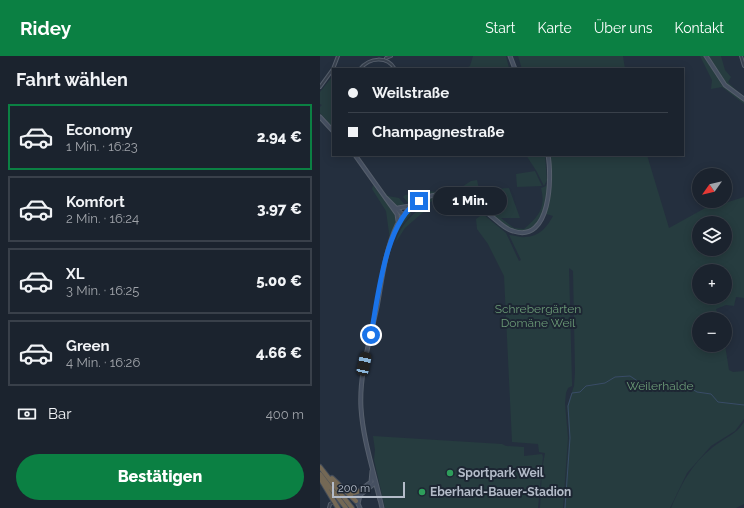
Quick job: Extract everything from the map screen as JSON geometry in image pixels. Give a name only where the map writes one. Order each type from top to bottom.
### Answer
[{"type":"highway","points":[[321,471],[330,475],[358,505]]},
{"type":"highway","points":[[321,471],[346,508]]},
{"type":"highway","points":[[321,471],[352,508]]},
{"type":"highway","points":[[320,478],[338,508]]},
{"type":"highway","points":[[345,492],[353,493],[360,491]]},
{"type":"main road","points":[[510,56],[515,68]]},
{"type":"main road","points":[[706,56],[725,85],[744,99]]},
{"type":"main road","points":[[320,117],[332,130]]},
{"type":"main road","points":[[356,156],[384,197],[403,215]]},
{"type":"main road","points":[[395,209],[405,209],[432,196],[456,196],[476,204],[510,230],[521,233],[529,231],[541,221],[547,205],[550,179],[548,156]]},
{"type":"main road","points":[[395,209],[398,223]]},
{"type":"main road","points":[[382,508],[361,414],[361,384],[385,267],[398,223],[405,209]]},
{"type":"main road","points":[[371,461],[377,492],[381,502]]},
{"type":"main road","points":[[370,484],[372,471]]},
{"type":"main road","points":[[358,505],[359,496],[375,483],[376,477]]},
{"type":"main road","points":[[358,505],[355,497],[360,491],[370,484],[375,483]]},
{"type":"main road","points":[[375,483],[378,487]]},
{"type":"main road","points":[[366,490],[373,489],[377,492]]},
{"type":"street","points":[[333,68],[338,56]]},
{"type":"street","points":[[361,68],[371,58],[379,56],[386,58],[392,63],[394,68]]},
{"type":"street","points":[[386,58],[390,56]]},
{"type":"street","points":[[741,56],[744,66]]},
{"type":"street","points":[[320,88],[332,75]]},
{"type":"street","points":[[330,508],[330,504],[334,502]]},
{"type":"green space","points":[[473,56],[506,56],[509,68],[466,68],[470,66]]},
{"type":"green space","points":[[518,56],[623,56],[625,68],[522,68]]},
{"type":"green space","points":[[700,56],[704,56],[722,85],[744,102],[744,104],[722,87],[711,89],[712,80]]},
{"type":"green space","points":[[708,56],[721,56],[725,70],[731,77],[728,82],[738,92],[737,93],[725,83]]},
{"type":"green space","points":[[332,78],[332,127],[320,113],[320,107],[322,105],[320,104],[320,92]]},
{"type":"green space","points":[[527,156],[545,156],[547,180],[544,186]]},
{"type":"green space","points":[[549,156],[647,156],[669,228],[705,208],[732,208],[732,201],[744,197],[744,298],[736,297],[734,306],[726,305],[716,309],[717,312],[692,312],[692,352],[726,352],[729,370],[733,372],[744,371],[744,419],[735,431],[711,446],[687,473],[670,508],[564,508],[569,436],[567,406],[574,386],[575,372],[573,271],[569,268],[572,386],[568,388],[565,403],[568,438],[563,508],[540,508],[542,470],[545,453],[539,452],[538,444],[512,442],[504,276],[488,244],[477,229],[476,219],[483,214],[506,233],[519,261],[521,260],[509,235],[530,237],[542,231],[553,216],[546,214],[552,183]]},
{"type":"green space","points":[[535,171],[542,186],[517,187],[516,174]]},
{"type":"green space","points":[[477,180],[479,189],[465,192],[454,192],[471,181]]},
{"type":"green space","points":[[548,181],[546,199],[540,218],[535,226],[528,230],[520,231],[509,228],[476,204],[462,196],[462,194],[474,193],[487,205],[497,199],[492,189],[509,188],[520,218],[501,218],[514,228],[524,229],[534,220],[540,211],[543,201],[541,188],[546,186]]},
{"type":"green space","points":[[376,183],[388,196],[399,198],[406,206],[397,206],[386,196]]},
{"type":"green space","points":[[373,185],[396,216],[397,220],[390,240],[386,211],[372,189]]},
{"type":"green space","points":[[429,191],[443,193],[426,195],[409,204],[403,197],[405,195]]},
{"type":"green space","points":[[443,196],[454,197],[436,199],[416,210],[412,209],[425,200]]},
{"type":"green space","points":[[427,204],[428,208],[405,228],[396,242],[400,230],[408,220]]},
{"type":"green space","points":[[411,210],[411,214],[402,225],[394,240],[402,221]]},
{"type":"green space","points":[[744,422],[744,504],[736,508],[671,508],[683,482],[693,468],[705,454],[730,436]]},
{"type":"green space","name":"Sportpark Weil","points":[[373,436],[502,444],[506,446],[524,447],[524,456],[542,454],[543,457],[538,508],[385,508],[374,460],[375,450]]},
{"type":"waterway","points":[[565,508],[570,438],[568,406],[572,393],[580,392],[586,386],[605,383],[615,377],[630,376],[639,382],[671,387],[680,385],[689,387],[697,392],[711,394],[718,402],[744,405]]},
{"type":"place","name":"Sportpark Weil","points":[[450,473]]},
{"type":"place","name":"Eberhard-Bauer-Stadion","points":[[422,492]]},
{"type":"route","points":[[371,335],[391,241],[400,219],[406,210],[419,201]]},
{"type":"park label","name":"Schrebergärten Domäne Weil","points":[[538,316]]},
{"type":"park label","name":"Weilerhalde","points":[[660,386]]}]
